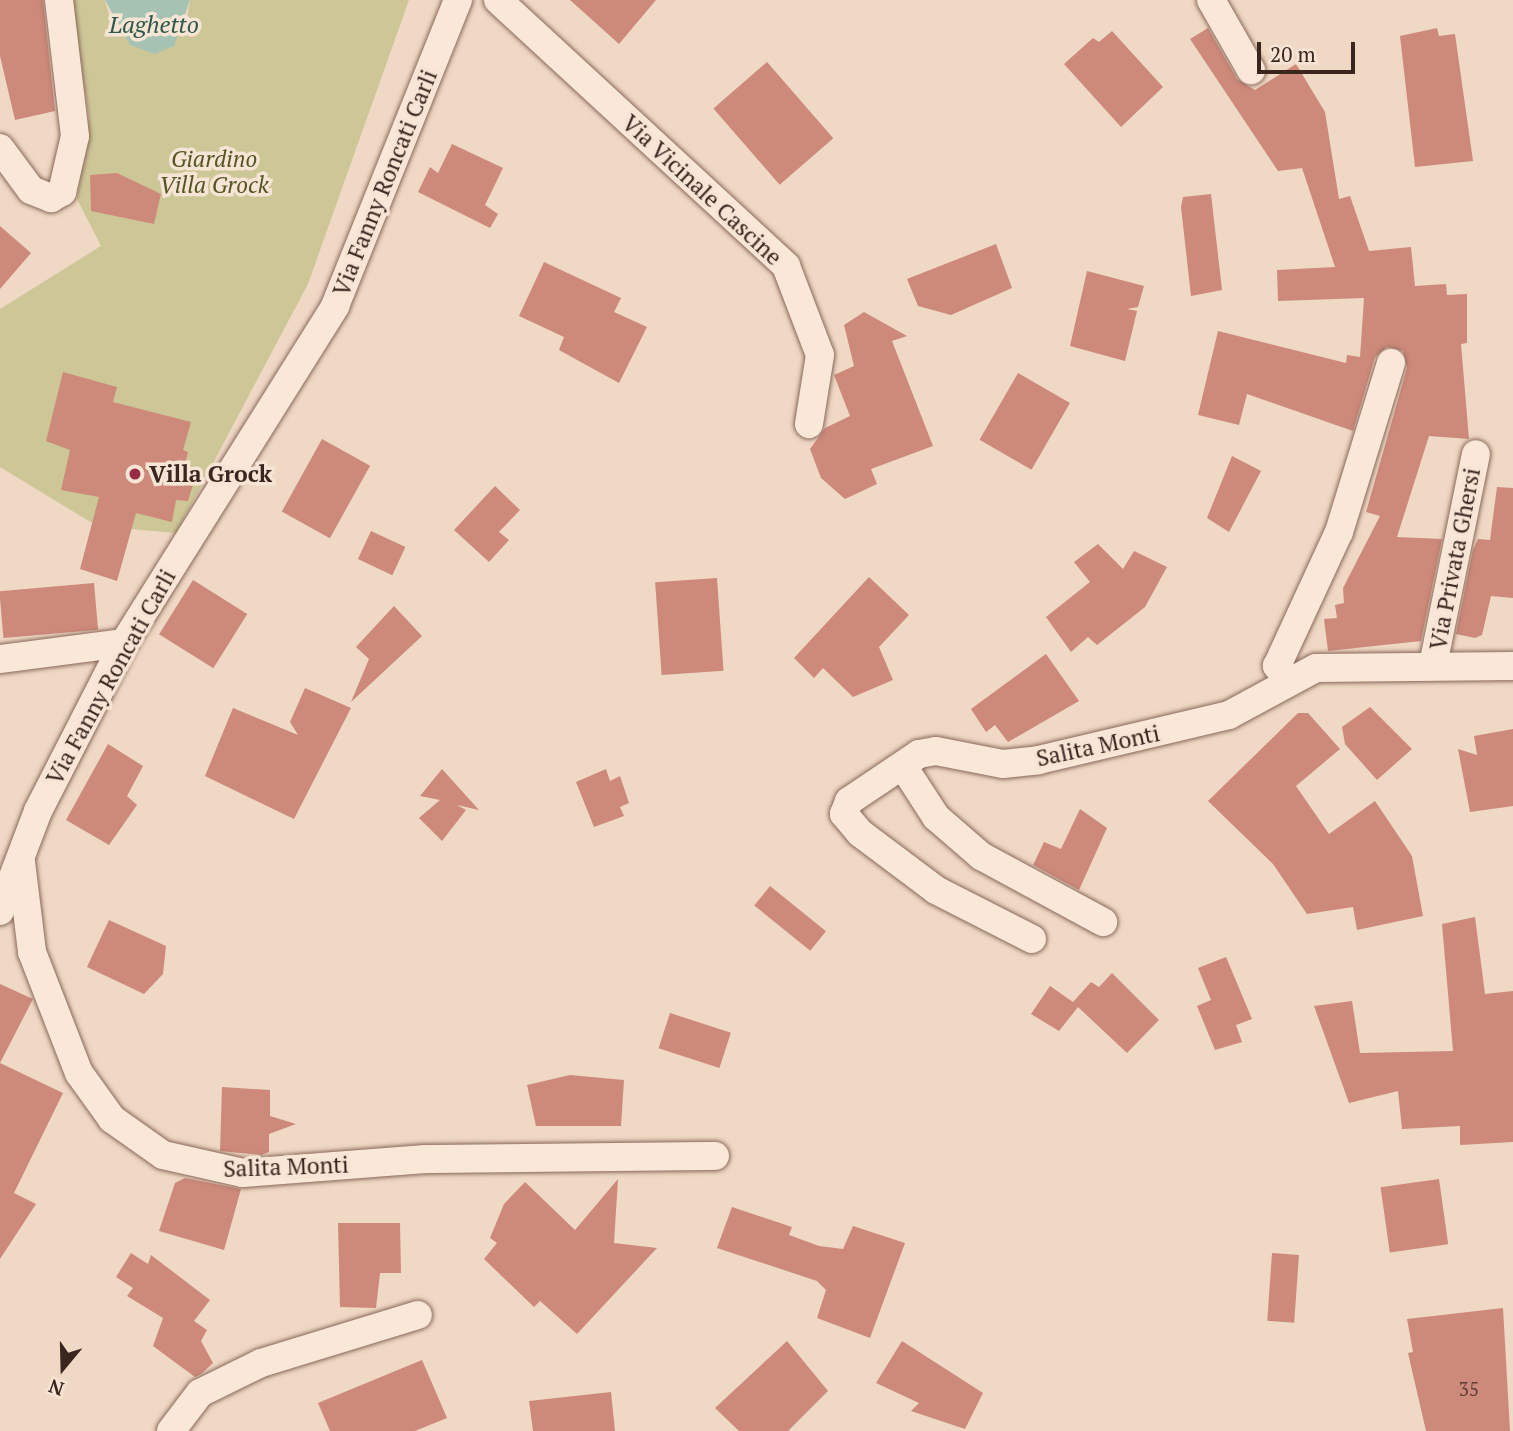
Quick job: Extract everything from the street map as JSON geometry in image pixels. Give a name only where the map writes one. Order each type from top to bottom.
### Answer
[{"type":"street","points":[[0,148],[31,190],[51,198],[62,192],[75,136],[59,0]]},
{"type":"street","name":"Via Fanny Roncati Carli","points":[[0,911],[20,856],[124,643],[335,306],[458,0]]},
{"type":"street","name":"Via Vicinale Cascine","points":[[498,0],[786,266],[820,355],[809,424]]},
{"type":"street","points":[[1211,0],[1251,70]]},
{"type":"street","points":[[1288,681],[1277,666],[1339,532],[1391,363]]},
{"type":"street","name":"Via Privata Ghersi","points":[[1433,665],[1476,454]]},
{"type":"street","points":[[0,659],[124,643]]},
{"type":"street","name":"Salita Monti","points":[[1032,939],[936,890],[848,824],[849,801],[903,766],[936,751],[1003,764],[1038,760],[1229,715],[1316,668],[1513,666]]},
{"type":"street","points":[[903,766],[936,817],[981,856],[1103,922]]},
{"type":"street","name":"Salita Monti","points":[[20,856],[32,952],[79,1073],[112,1119],[163,1155],[243,1172],[425,1159],[715,1156]]},
{"type":"street","points":[[171,1431],[200,1393],[249,1369],[337,1335],[418,1315]]},
{"type":"green space","name":"Giardino Villa Grock","points":[[70,0],[105,0],[110,18],[187,18],[190,0],[409,0],[308,284],[176,533],[97,526],[0,467],[0,309],[101,246],[77,199],[89,116]]},
{"type":"water","name":"Laghetto","points":[[105,0],[190,0],[174,46],[155,54],[130,45]]},
{"type":"building","points":[[0,0],[43,0],[55,111],[15,120],[0,56]]},
{"type":"building","points":[[570,0],[656,0],[619,44]]},
{"type":"building","points":[[1208,28],[1237,79],[1255,90],[1296,64],[1325,112],[1339,199],[1350,196],[1369,251],[1411,247],[1415,286],[1446,284],[1447,295],[1467,294],[1467,343],[1461,344],[1469,439],[1429,436],[1397,537],[1442,539],[1421,641],[1328,651],[1324,619],[1337,618],[1335,605],[1344,603],[1343,588],[1380,516],[1366,512],[1407,368],[1403,351],[1387,347],[1375,357],[1353,431],[1247,394],[1239,425],[1198,415],[1218,331],[1346,363],[1347,355],[1360,357],[1364,298],[1278,301],[1277,270],[1335,267],[1302,168],[1278,171],[1190,39]]},
{"type":"building","points":[[1437,28],[1439,36],[1455,34],[1473,161],[1415,167],[1400,36]]},
{"type":"building","points":[[1112,31],[1163,87],[1121,127],[1064,64],[1093,38],[1099,42]]},
{"type":"building","points":[[767,62],[833,138],[780,185],[713,109]]},
{"type":"building","points":[[452,144],[503,168],[485,205],[498,214],[490,228],[418,192],[430,167],[438,173]]},
{"type":"building","points":[[117,173],[161,194],[154,224],[91,211],[90,175]]},
{"type":"building","points":[[1211,194],[1222,290],[1191,296],[1181,207],[1183,197]]},
{"type":"building","points":[[0,226],[31,253],[0,289]]},
{"type":"building","points":[[996,244],[1012,288],[951,315],[918,306],[907,279]]},
{"type":"building","points":[[544,262],[621,298],[614,312],[647,327],[619,383],[559,350],[564,337],[519,316]]},
{"type":"building","points":[[1087,271],[1144,286],[1138,307],[1127,309],[1137,311],[1125,361],[1070,346]]},
{"type":"building","points":[[864,312],[907,336],[892,341],[933,446],[871,469],[877,484],[845,499],[821,478],[810,449],[825,428],[850,416],[834,375],[854,366],[844,325]]},
{"type":"building","points":[[63,372],[117,387],[113,402],[191,422],[183,450],[188,452],[183,473],[195,478],[188,501],[176,500],[172,522],[136,513],[117,581],[80,569],[99,497],[61,490],[70,450],[46,441]]},
{"type":"building","points":[[1018,373],[1070,403],[1031,470],[980,440]]},
{"type":"building","points":[[322,439],[370,466],[330,538],[282,512]]},
{"type":"building","points":[[1232,456],[1261,471],[1229,532],[1207,518]]},
{"type":"building","points":[[495,486],[520,510],[499,532],[509,540],[489,562],[454,530]]},
{"type":"building","points":[[1497,487],[1513,488],[1513,598],[1491,596],[1482,635],[1475,638],[1456,634],[1473,550],[1478,539],[1490,540]]},
{"type":"building","points":[[371,531],[405,547],[392,575],[358,559]]},
{"type":"building","points":[[1098,544],[1123,569],[1134,551],[1167,567],[1145,607],[1097,645],[1088,637],[1071,652],[1046,617],[1090,582],[1074,562]]},
{"type":"building","points":[[869,577],[909,615],[879,647],[893,680],[853,697],[823,668],[814,678],[794,658]]},
{"type":"building","points":[[717,578],[723,671],[662,675],[655,582]]},
{"type":"building","points":[[193,580],[247,614],[213,668],[159,634]]},
{"type":"building","points":[[94,583],[98,630],[3,638],[0,591]]},
{"type":"building","points":[[394,606],[422,636],[351,702],[369,659],[356,647]]},
{"type":"building","points":[[1046,654],[1079,701],[1008,742],[995,725],[986,732],[971,709]]},
{"type":"building","points":[[305,688],[351,708],[294,819],[205,776],[233,708],[298,735],[290,722]]},
{"type":"building","points":[[1370,707],[1412,749],[1377,780],[1345,744],[1342,727]]},
{"type":"building","points":[[1298,713],[1308,713],[1340,749],[1296,786],[1329,834],[1375,801],[1412,856],[1423,916],[1357,930],[1353,907],[1307,914],[1273,864],[1208,801]]},
{"type":"building","points":[[1513,729],[1513,806],[1470,812],[1458,749],[1477,755],[1474,736]]},
{"type":"building","points":[[108,744],[143,766],[127,796],[137,805],[109,845],[66,820]]},
{"type":"building","points":[[442,769],[479,810],[457,805],[466,810],[442,841],[419,818],[440,800],[420,796]]},
{"type":"building","points":[[606,769],[610,781],[620,776],[629,803],[620,807],[624,816],[594,827],[576,782]]},
{"type":"building","points":[[1080,809],[1107,828],[1079,890],[1033,865],[1044,842],[1061,849]]},
{"type":"building","points":[[770,886],[826,931],[810,951],[754,905]]},
{"type":"building","points":[[1475,917],[1485,994],[1513,991],[1513,1142],[1460,1145],[1460,1126],[1402,1129],[1398,1091],[1349,1103],[1314,1006],[1352,1001],[1360,1053],[1453,1051],[1442,924]]},
{"type":"building","points":[[109,920],[166,946],[163,974],[144,994],[87,967]]},
{"type":"building","points":[[1226,957],[1252,1019],[1236,1025],[1242,1042],[1215,1050],[1197,1006],[1211,1000],[1198,968]]},
{"type":"building","points":[[1112,973],[1159,1020],[1127,1053],[1078,1007],[1059,1031],[1031,1014],[1050,986],[1073,1002],[1091,982],[1099,987]]},
{"type":"building","points":[[0,984],[33,999],[0,1063]]},
{"type":"building","points":[[670,1013],[731,1033],[719,1068],[659,1048]]},
{"type":"building","points":[[0,1063],[63,1093],[14,1193],[36,1204],[0,1259]]},
{"type":"building","points":[[570,1075],[624,1080],[621,1126],[536,1126],[527,1085]]},
{"type":"building","points":[[222,1087],[270,1090],[270,1116],[296,1124],[269,1134],[269,1152],[261,1155],[220,1151]]},
{"type":"building","points":[[185,1178],[241,1189],[224,1250],[159,1231],[175,1183]]},
{"type":"building","points":[[618,1179],[614,1243],[657,1248],[577,1334],[540,1301],[534,1307],[484,1259],[497,1243],[490,1238],[504,1204],[525,1182],[575,1230]]},
{"type":"building","points":[[1439,1179],[1448,1244],[1390,1253],[1381,1187]]},
{"type":"building","points":[[732,1207],[792,1227],[789,1235],[819,1246],[843,1249],[853,1226],[905,1243],[870,1338],[817,1318],[826,1290],[817,1281],[717,1248]]},
{"type":"building","points":[[338,1223],[400,1223],[401,1273],[380,1273],[376,1308],[340,1307]]},
{"type":"building","points":[[131,1253],[148,1264],[151,1255],[210,1300],[194,1321],[207,1330],[201,1341],[213,1363],[201,1374],[195,1377],[153,1346],[163,1318],[127,1296],[133,1288],[116,1277]]},
{"type":"building","points":[[1272,1253],[1299,1255],[1294,1323],[1267,1321]]},
{"type":"building","points":[[1503,1308],[1510,1431],[1426,1431],[1408,1353],[1413,1352],[1407,1319]]},
{"type":"building","points":[[787,1341],[828,1391],[788,1431],[739,1431],[715,1408]]},
{"type":"building","points":[[902,1341],[983,1393],[965,1429],[911,1411],[919,1403],[876,1383]]},
{"type":"building","points":[[422,1360],[447,1418],[415,1431],[330,1431],[318,1403]]},
{"type":"building","points":[[611,1392],[615,1431],[533,1431],[529,1401]]},
{"type":"place","name":"Villa Grock","points":[[135,474]]}]
